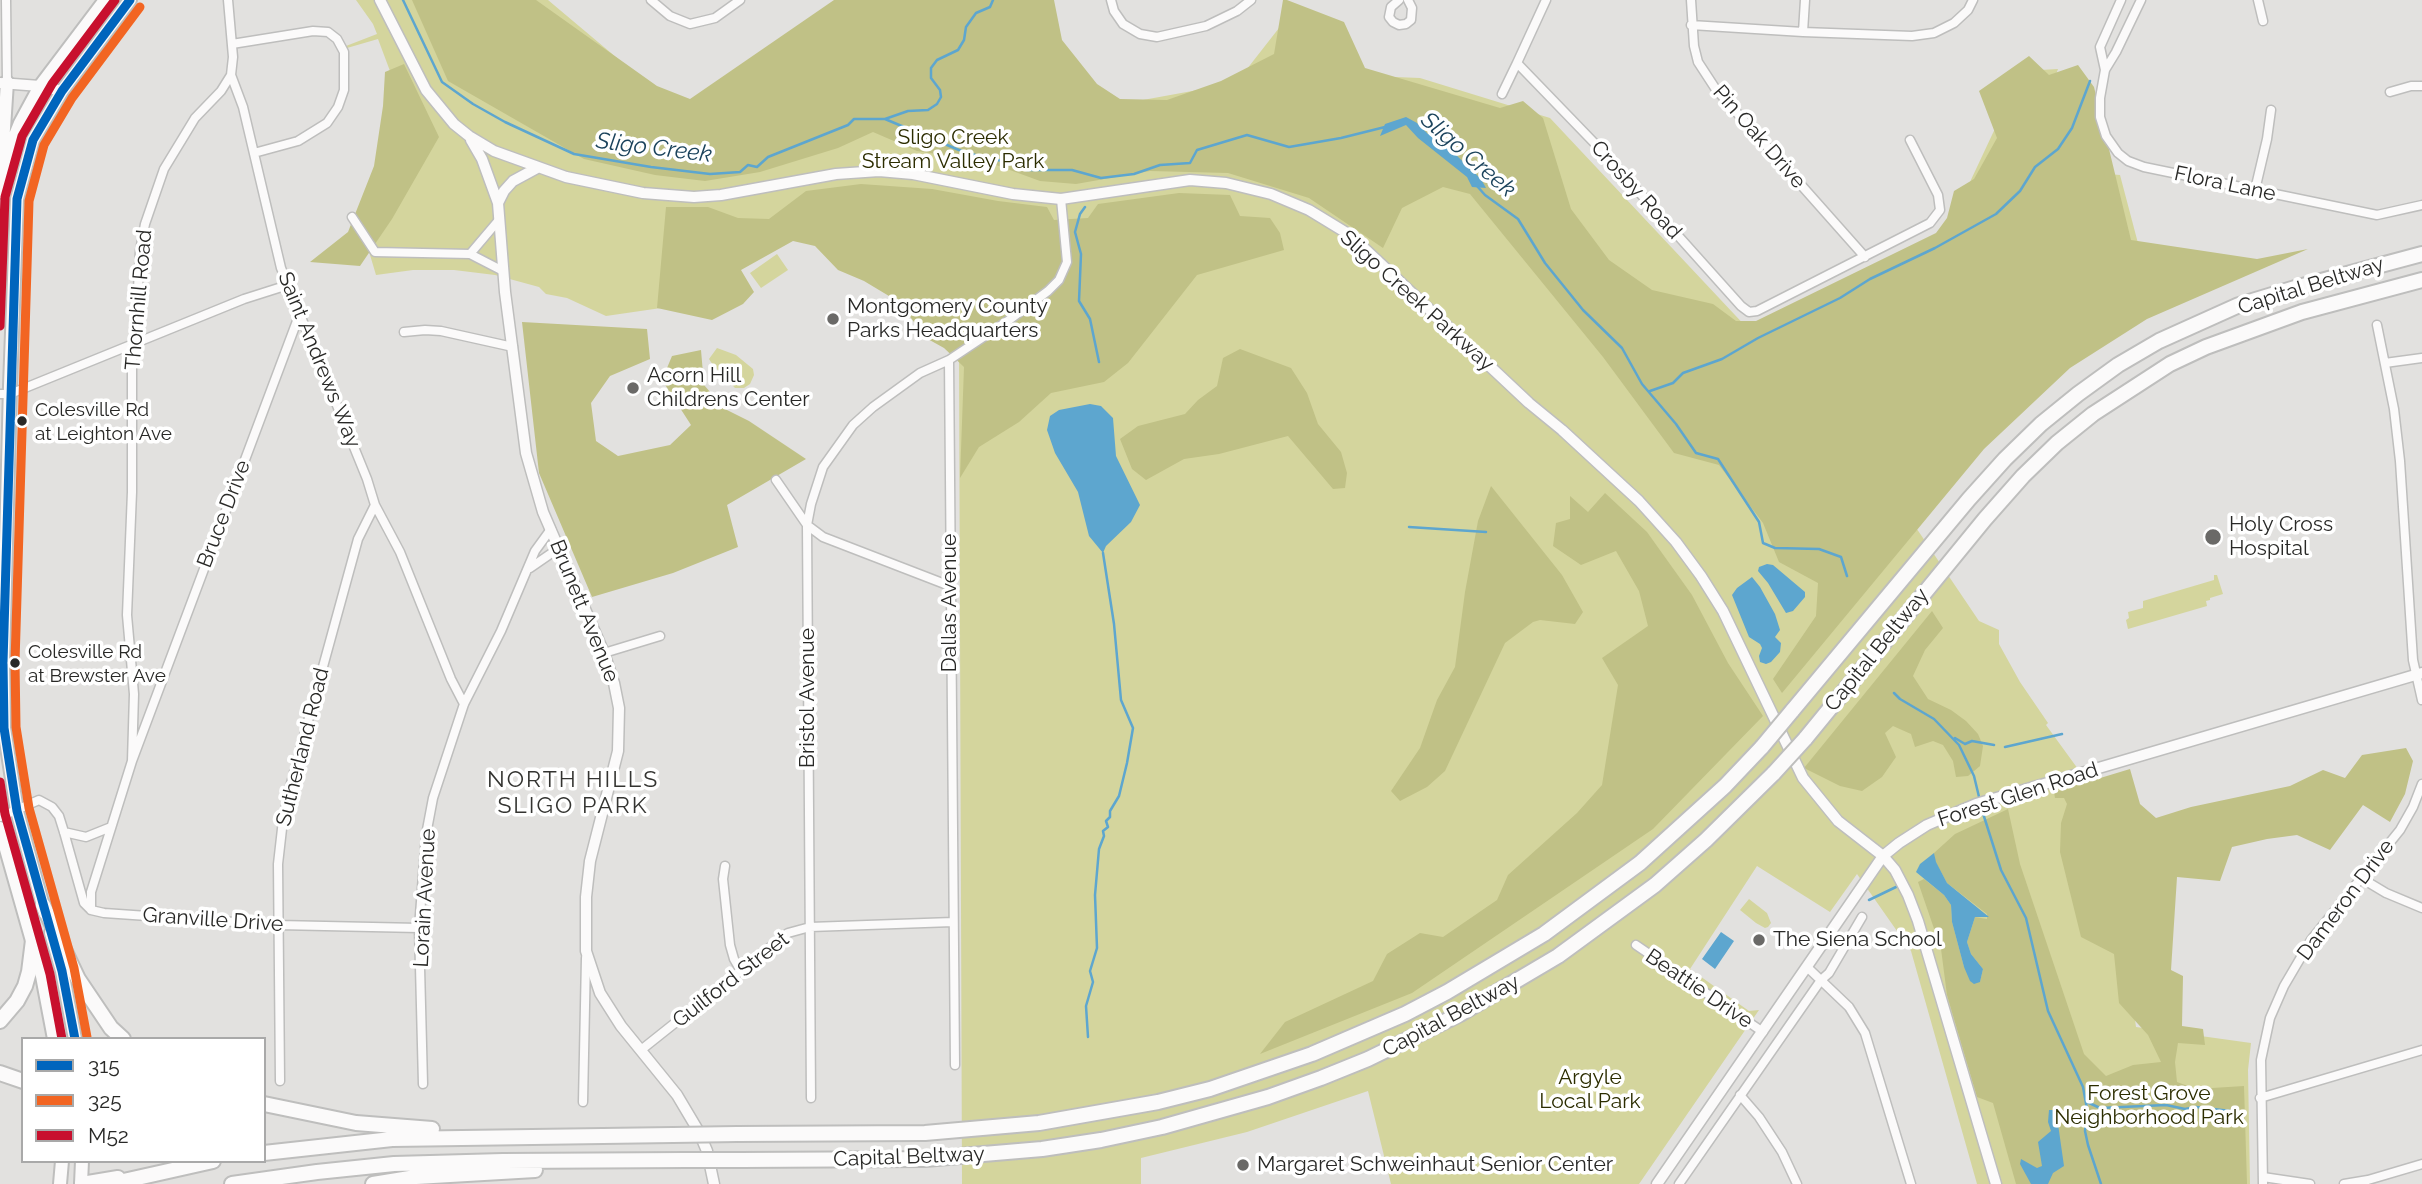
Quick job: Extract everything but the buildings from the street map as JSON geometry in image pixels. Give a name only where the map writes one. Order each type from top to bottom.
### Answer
[{"type":"highway","points":[[0,192],[9,150],[40,86],[105,0]]},
{"type":"highway","points":[[75,1037],[62,971],[17,811],[4,728],[5,394],[17,199],[33,140],[62,91],[130,0]]},
{"type":"highway","points":[[3,83],[3,174]]},
{"type":"highway","name":"Capital Beltway","points":[[266,1153],[392,1139],[925,1133],[1039,1124],[1158,1102],[1222,1085],[1312,1054],[1437,998],[1544,934],[1640,863],[1716,795],[1762,747],[1927,546],[2005,459],[2041,424],[2118,365],[2159,341],[2239,306],[2306,284],[2422,254]]},
{"type":"highway","name":"Capital Beltway","points":[[232,1184],[394,1164],[462,1161],[925,1159],[1042,1149],[1162,1127],[1268,1097],[1368,1059],[1460,1014],[1558,956],[1654,885],[1706,840],[1774,773],[1805,738],[2016,484],[2057,443],[2093,414],[2161,370],[2206,347],[2302,312],[2422,280]]},
{"type":"highway","points":[[0,828],[3,851],[33,940],[54,1037]]},
{"type":"highway","points":[[43,905],[78,979],[111,1028],[121,1037]]},
{"type":"highway","points":[[0,1021],[17,1001],[25,986],[33,940]]},
{"type":"highway","points":[[0,1073],[21,1080]]},
{"type":"highway","points":[[266,1104],[356,1123],[506,1136]]},
{"type":"highway","points":[[373,1184],[416,1177],[686,1160]]},
{"type":"highway","points":[[60,1184],[62,1163]]},
{"type":"highway","points":[[82,1163],[82,1184],[203,1163]]},
{"type":"highway","points":[[110,1184],[172,1169]]},
{"type":"street","points":[[6,0],[3,83],[62,91]]},
{"type":"street","name":"Saint Andrews Way","points":[[228,0],[232,44],[231,75],[254,153],[281,268],[368,479],[374,505],[400,552],[451,679],[464,704]]},
{"type":"street","name":"Sligo Creek Parkway","points":[[380,0],[426,90],[454,124],[494,151],[537,168],[614,188],[678,197],[721,195],[836,174],[879,171],[913,174],[1013,194],[1061,199],[1190,180],[1226,183],[1271,194],[1309,210],[1350,235],[1529,403],[1639,501],[1676,542],[1723,611],[1803,778],[1838,821],[1883,856],[1895,870],[1908,895],[1996,1184]]},
{"type":"street","points":[[651,0],[670,16],[690,24],[715,18],[740,0]]},
{"type":"street","points":[[1111,0],[1114,11],[1123,24],[1140,34],[1157,37],[1206,26],[1237,11],[1251,0]]},
{"type":"street","points":[[1399,0],[1391,7],[1389,17],[1399,25],[1411,20],[1412,8],[1408,0]]},
{"type":"street","points":[[1502,94],[1546,0]]},
{"type":"street","name":"Pin Oak Drive","points":[[1691,0],[1691,25],[1698,62],[1715,88],[1865,257]]},
{"type":"street","points":[[1803,32],[1805,0]]},
{"type":"street","points":[[1691,25],[1912,37],[1934,33],[1954,23],[1968,10],[1973,0]]},
{"type":"street","points":[[2105,70],[2099,47],[2121,0]]},
{"type":"street","points":[[2105,70],[2141,0]]},
{"type":"street","points":[[2258,0],[2263,21]]},
{"type":"street","points":[[232,44],[328,32],[337,39],[344,52],[344,90],[338,107],[327,123],[298,141],[254,153]]},
{"type":"street","name":"Crosby Road","points":[[1517,63],[1604,153],[1749,312],[1757,311],[1865,257]]},
{"type":"street","name":"Flora Lane","points":[[2105,70],[2100,117],[2106,136],[2118,153],[2144,167],[2376,215],[2422,205]]},
{"type":"street","name":"Thornhill Road","points":[[132,761],[134,713],[127,615],[132,492],[132,359],[140,251],[145,224],[164,169],[182,136],[221,91],[231,75]]},
{"type":"street","points":[[2390,92],[2422,86]]},
{"type":"street","points":[[2255,190],[2271,110]]},
{"type":"street","name":"Brunett Avenue","points":[[469,136],[482,159],[498,203],[503,271],[526,453],[543,512],[604,653],[619,708],[618,751],[590,861],[586,897],[586,951],[600,993],[621,1026],[677,1095],[699,1132],[707,1152],[714,1184]]},
{"type":"street","points":[[1865,257],[1930,223],[1940,210],[1938,195],[1910,140]]},
{"type":"street","points":[[498,203],[513,181],[537,168]]},
{"type":"street","points":[[948,360],[1019,313],[1059,279],[1067,262],[1061,199]]},
{"type":"street","points":[[352,217],[375,252],[470,254],[503,271]]},
{"type":"street","points":[[470,254],[498,221]]},
{"type":"street","points":[[5,394],[244,299],[288,285]]},
{"type":"street","name":"Bruce Drive","points":[[91,910],[91,892],[132,761],[300,313]]},
{"type":"street","points":[[2377,325],[2400,461],[2422,700]]},
{"type":"street","points":[[404,332],[441,331],[513,347]]},
{"type":"street","points":[[2385,363],[2422,358]]},
{"type":"street","name":"Bristol Avenue","points":[[811,1098],[807,525],[823,467],[853,425],[920,373],[948,360]]},
{"type":"street","name":"Dallas Avenue","points":[[948,360],[955,1065]]},
{"type":"street","points":[[776,480],[807,525],[823,537],[950,586]]},
{"type":"street","name":"Sutherland Road","points":[[280,1081],[278,864],[290,787],[358,539],[374,505]]},
{"type":"street","name":"Lorain Avenue","points":[[423,1084],[419,928],[421,873],[430,811],[444,760],[464,704],[501,631],[535,551],[551,529]]},
{"type":"street","points":[[525,572],[534,563],[559,548]]},
{"type":"street","points":[[604,653],[660,636]]},
{"type":"street","name":"Forest Glen Road","points":[[1657,1184],[1883,856],[1927,825],[1988,800],[2418,674]]},
{"type":"street","points":[[134,713],[149,716]]},
{"type":"street","name":"Dameron Drive","points":[[2263,1181],[2260,1098],[2264,1040],[2284,986],[2311,940],[2400,830],[2422,784]]},
{"type":"street","points":[[0,817],[39,800],[52,807],[59,816],[84,903],[91,910]]},
{"type":"street","points":[[64,832],[86,837],[111,827]]},
{"type":"street","points":[[725,866],[723,879],[730,945],[741,971]]},
{"type":"street","points":[[2361,878],[2386,893],[2422,908]]},
{"type":"street","name":"Granville Drive","points":[[91,910],[278,925],[419,928]]},
{"type":"street","points":[[1679,1184],[1821,980],[1829,973],[1862,917]]},
{"type":"street","name":"Guilford Street","points":[[641,1050],[788,933],[810,927],[953,922]]},
{"type":"street","name":"Beattie Drive","points":[[1636,945],[1763,1032]]},
{"type":"street","points":[[583,1102],[586,951]]},
{"type":"street","points":[[1807,967],[1849,1007],[1865,1033],[1911,1184]]},
{"type":"street","points":[[2260,1098],[2422,1050]]},
{"type":"street","points":[[1740,1095],[1759,1117],[1782,1152],[1797,1184]]},
{"type":"street","points":[[2344,1184],[2422,1164]]},
{"type":"street","points":[[2263,1181],[2310,1184]]},
{"type":"green space","points":[[356,0],[548,0],[686,116],[1053,29],[1110,106],[1236,83],[1279,28],[1345,75],[1420,78],[1550,118],[1750,331],[1947,231],[2022,71],[2058,69],[2041,116],[2033,168],[2120,175],[2139,247],[2168,278],[1896,498],[1979,621],[1999,630],[1999,644],[2020,682],[2048,723],[2046,725],[2078,769],[2073,771],[2118,895],[2136,1027],[2251,1043],[2248,1070],[2250,1184],[1977,1184],[1911,951],[1857,874],[1830,912],[1757,866],[1690,969],[1749,1011],[1759,1010],[1639,1184],[1391,1184],[1368,1091],[1247,1132],[1141,1158],[1141,1184],[962,1184],[959,351],[947,346],[805,218],[661,308],[606,316],[567,298],[546,294],[539,287],[495,275],[454,270],[413,270],[376,275],[359,218],[387,142],[393,79],[378,39],[347,48],[346,46],[377,34]]},
{"type":"green space","name":"Sligo Creek Stream Valley Park","points":[[412,0],[536,0],[657,86],[690,99],[834,0],[1054,0],[1062,40],[1097,84],[1120,99],[1167,100],[1221,81],[1274,54],[1283,0],[1287,0],[1344,22],[1365,68],[1500,108],[1523,101],[1543,118],[1571,209],[1609,260],[1652,290],[1713,304],[1736,321],[1756,321],[1936,233],[1947,218],[1954,191],[1974,179],[1997,138],[1979,91],[2029,56],[2049,75],[2078,65],[2094,87],[2131,240],[2257,259],[2308,249],[2147,319],[2070,368],[1984,449],[1782,693],[1773,679],[1816,616],[1818,583],[1779,562],[1763,523],[1719,465],[1674,453],[1603,357],[1470,194],[1443,187],[1402,208],[1383,248],[1309,198],[1228,173],[1150,171],[1076,184],[1040,181],[988,162],[917,151],[873,132],[838,148],[760,172],[705,181],[655,175],[584,159],[448,81]]},
{"type":"green space","points":[[404,64],[439,137],[392,219],[360,266],[310,262],[348,232],[374,166],[385,72]]},
{"type":"green space","points":[[861,184],[932,189],[1047,207],[1054,220],[1088,218],[1098,204],[1179,193],[1230,195],[1240,216],[1270,218],[1280,233],[1284,250],[1197,275],[1128,363],[1104,382],[1051,393],[1019,422],[979,447],[960,478],[964,367],[944,348],[926,338],[899,302],[864,281],[838,270],[815,246],[793,241],[741,270],[754,292],[743,304],[712,320],[657,308],[666,207],[708,207],[738,218],[769,219],[806,191]]},
{"type":"green space","points":[[777,254],[788,270],[761,288],[750,273]]},
{"type":"green space","points":[[522,322],[647,329],[650,359],[610,376],[591,403],[596,441],[618,456],[670,445],[691,425],[662,380],[672,356],[701,350],[704,385],[725,409],[749,421],[806,459],[727,505],[738,547],[673,573],[592,597],[539,473]]},
{"type":"green space","points":[[717,348],[736,355],[753,369],[754,375],[750,384],[744,388],[735,388],[713,365],[709,359]]},
{"type":"green space","points":[[1240,349],[1291,368],[1307,393],[1318,424],[1341,452],[1347,473],[1345,488],[1333,489],[1288,436],[1219,454],[1184,459],[1146,480],[1132,469],[1120,439],[1138,426],[1185,414],[1217,386],[1223,358]]},
{"type":"green space","points":[[1491,486],[1562,575],[1583,612],[1575,624],[1540,620],[1533,622],[1505,643],[1445,771],[1427,787],[1400,801],[1391,791],[1420,748],[1437,700],[1455,667],[1478,521]]},
{"type":"green space","points":[[1605,493],[1647,532],[1692,595],[1728,663],[1763,716],[1653,829],[1412,993],[1260,1054],[1285,1022],[1373,981],[1387,954],[1420,933],[1443,937],[1497,900],[1508,875],[1577,813],[1602,785],[1618,685],[1602,658],[1648,626],[1639,591],[1616,551],[1581,565],[1553,546],[1556,523],[1570,519],[1570,496],[1588,512]]},
{"type":"green space","points":[[2214,575],[2217,575],[2223,594],[2206,601],[2207,606],[2128,629],[2128,612],[2143,608],[2143,601],[2214,580]]},
{"type":"green space","points":[[1932,611],[1943,628],[1925,650],[1913,676],[1928,699],[1951,710],[1978,734],[1983,746],[1980,766],[1968,776],[1956,777],[1953,761],[1943,745],[1933,741],[1915,747],[1911,734],[1893,726],[1885,733],[1896,757],[1882,777],[1862,791],[1840,786],[1804,768]]},
{"type":"green space","name":"Forest Grove Neighborhood Park","points":[[2406,748],[2413,761],[2405,794],[2390,822],[2363,805],[2330,850],[2297,835],[2267,839],[2232,847],[2220,881],[2177,877],[2171,970],[2183,976],[2182,1026],[2203,1029],[2205,1045],[2178,1043],[2175,1062],[2177,1082],[2196,1089],[2244,1086],[2247,1184],[2016,1184],[1993,1103],[1977,1097],[1947,995],[1941,949],[1918,882],[1924,879],[1944,895],[1951,905],[1952,922],[1964,967],[1980,982],[1983,969],[1971,954],[1967,942],[1975,917],[1987,919],[1987,914],[1947,883],[1935,861],[1934,853],[1955,834],[2008,809],[2020,864],[2084,1054],[2106,1076],[2133,1065],[2161,1062],[2148,1035],[2119,1003],[2114,954],[2081,937],[2060,852],[2061,823],[2067,804],[2064,798],[2055,798],[2054,792],[2130,769],[2140,804],[2156,818],[2191,807],[2290,786],[2323,770],[2345,778],[2362,755]]},
{"type":"green space","points":[[1749,899],[1767,913],[1771,923],[1768,927],[1756,923],[1740,910]]},
{"type":"water","points":[[1406,117],[1428,134],[1432,131],[1444,145],[1457,137],[1459,141],[1453,152],[1481,179],[1486,188],[1472,187],[1467,177],[1418,138],[1406,125],[1380,136],[1385,124]]},
{"type":"water","points":[[1090,404],[1101,406],[1113,418],[1116,456],[1140,505],[1131,522],[1106,546],[1103,553],[1089,536],[1078,492],[1055,453],[1047,430],[1050,416],[1059,410]]},
{"type":"water","points":[[1773,565],[1805,592],[1805,597],[1793,611],[1786,613],[1758,571],[1759,567]]},
{"type":"water","points":[[1752,577],[1775,614],[1780,630],[1775,637],[1781,643],[1780,652],[1766,664],[1760,662],[1762,648],[1749,637],[1732,595]]},
{"type":"water","points":[[1934,853],[1947,883],[1989,917],[1975,917],[1967,942],[1971,954],[1983,969],[1980,982],[1974,984],[1964,967],[1952,922],[1951,905],[1944,895],[1916,872],[1920,864]]},
{"type":"water","points":[[1721,932],[1734,941],[1715,969],[1702,959]]},
{"type":"water","points":[[2049,1110],[2056,1110],[2064,1166],[2053,1173],[2048,1184],[2031,1184],[2020,1164],[2021,1159],[2037,1168],[2042,1166],[2038,1142],[2051,1131],[2048,1122]]},
{"type":"waterway","name":"Sligo Creek","points":[[403,0],[442,82],[473,104],[574,154],[651,167],[710,174],[740,172],[748,165],[757,167],[768,157],[848,125],[854,119],[885,119],[959,150],[1005,161],[1027,170],[1072,170],[1101,178],[1134,174],[1160,165],[1190,163],[1197,150],[1247,135],[1289,147],[1385,127]]},
{"type":"waterway","points":[[885,119],[908,111],[928,110],[937,104],[941,97],[940,90],[931,78],[931,68],[937,60],[958,50],[964,40],[966,27],[976,13],[990,7],[993,0]]},
{"type":"waterway","points":[[1650,391],[1673,383],[1683,373],[1722,359],[1996,214],[2020,191],[2035,167],[2058,149],[2072,128],[2090,81]]},
{"type":"waterway","name":"Sligo Creek","points":[[1477,186],[1518,219],[1545,263],[1583,310],[1622,348],[1642,384],[1676,424],[1696,453],[1718,459],[1759,522],[1763,543],[1775,548],[1819,549],[1841,557],[1847,576]]},
{"type":"waterway","points":[[1085,207],[1075,232],[1081,254],[1079,301],[1090,319],[1099,362]]},
{"type":"waterway","points":[[1409,527],[1486,532]]},
{"type":"waterway","points":[[1088,1037],[1086,1006],[1093,982],[1090,971],[1097,948],[1095,895],[1099,849],[1103,831],[1108,827],[1106,821],[1119,796],[1133,728],[1121,700],[1114,624],[1103,553]]},
{"type":"waterway","points":[[1894,693],[1934,719],[1959,745],[1974,776],[1980,801]]},
{"type":"waterway","points":[[2005,747],[2062,734]]},
{"type":"waterway","points":[[1955,738],[1965,744],[1972,741],[1994,745]]},
{"type":"waterway","points":[[1981,807],[2001,870],[2026,918],[2048,1011],[2083,1087],[2087,1109],[2085,1131],[2101,1184]]},
{"type":"waterway","points":[[1869,900],[1896,887]]},
{"type":"waterway","points":[[2087,1102],[2100,1108],[2166,1105],[2185,1109],[2196,1107],[2239,1112]]},
{"type":"transit line","name":"M52","points":[[0,326],[5,197],[22,136],[52,84],[115,0]]},
{"type":"transit line","name":"315","points":[[75,1037],[62,971],[17,811],[4,728],[3,662],[17,199],[33,140],[62,91],[130,0]]},
{"type":"transit line","name":"325","points":[[87,1037],[74,968],[29,808],[16,727],[15,662],[29,201],[44,145],[72,98],[140,7]]},
{"type":"transit line","name":"M52","points":[[0,782],[5,814],[50,974],[62,1037]]},
{"type":"place","name":"Montgomery County Parks Headquarters","points":[[833,319]]},
{"type":"place","name":"Acorn Hill Childrens Center","points":[[633,388]]},
{"type":"place","name":"Colesville Rd at Leighton Ave","points":[[22,421]]},
{"type":"place","name":"Holy Cross Hospital","points":[[2213,537]]},
{"type":"place","name":"Colesville Rd at Brewster Ave","points":[[15,663]]},
{"type":"place","name":"The Siena School","points":[[1759,940]]},
{"type":"place","name":"Margaret Schweinhaut Senior Center","points":[[1243,1165]]},
{"type":"district","name":"NORTH HILLS SLIGO PARK","points":[[573,793]]},
{"type":"park label","name":"Argyle Local Park","points":[[1590,1090]]}]
